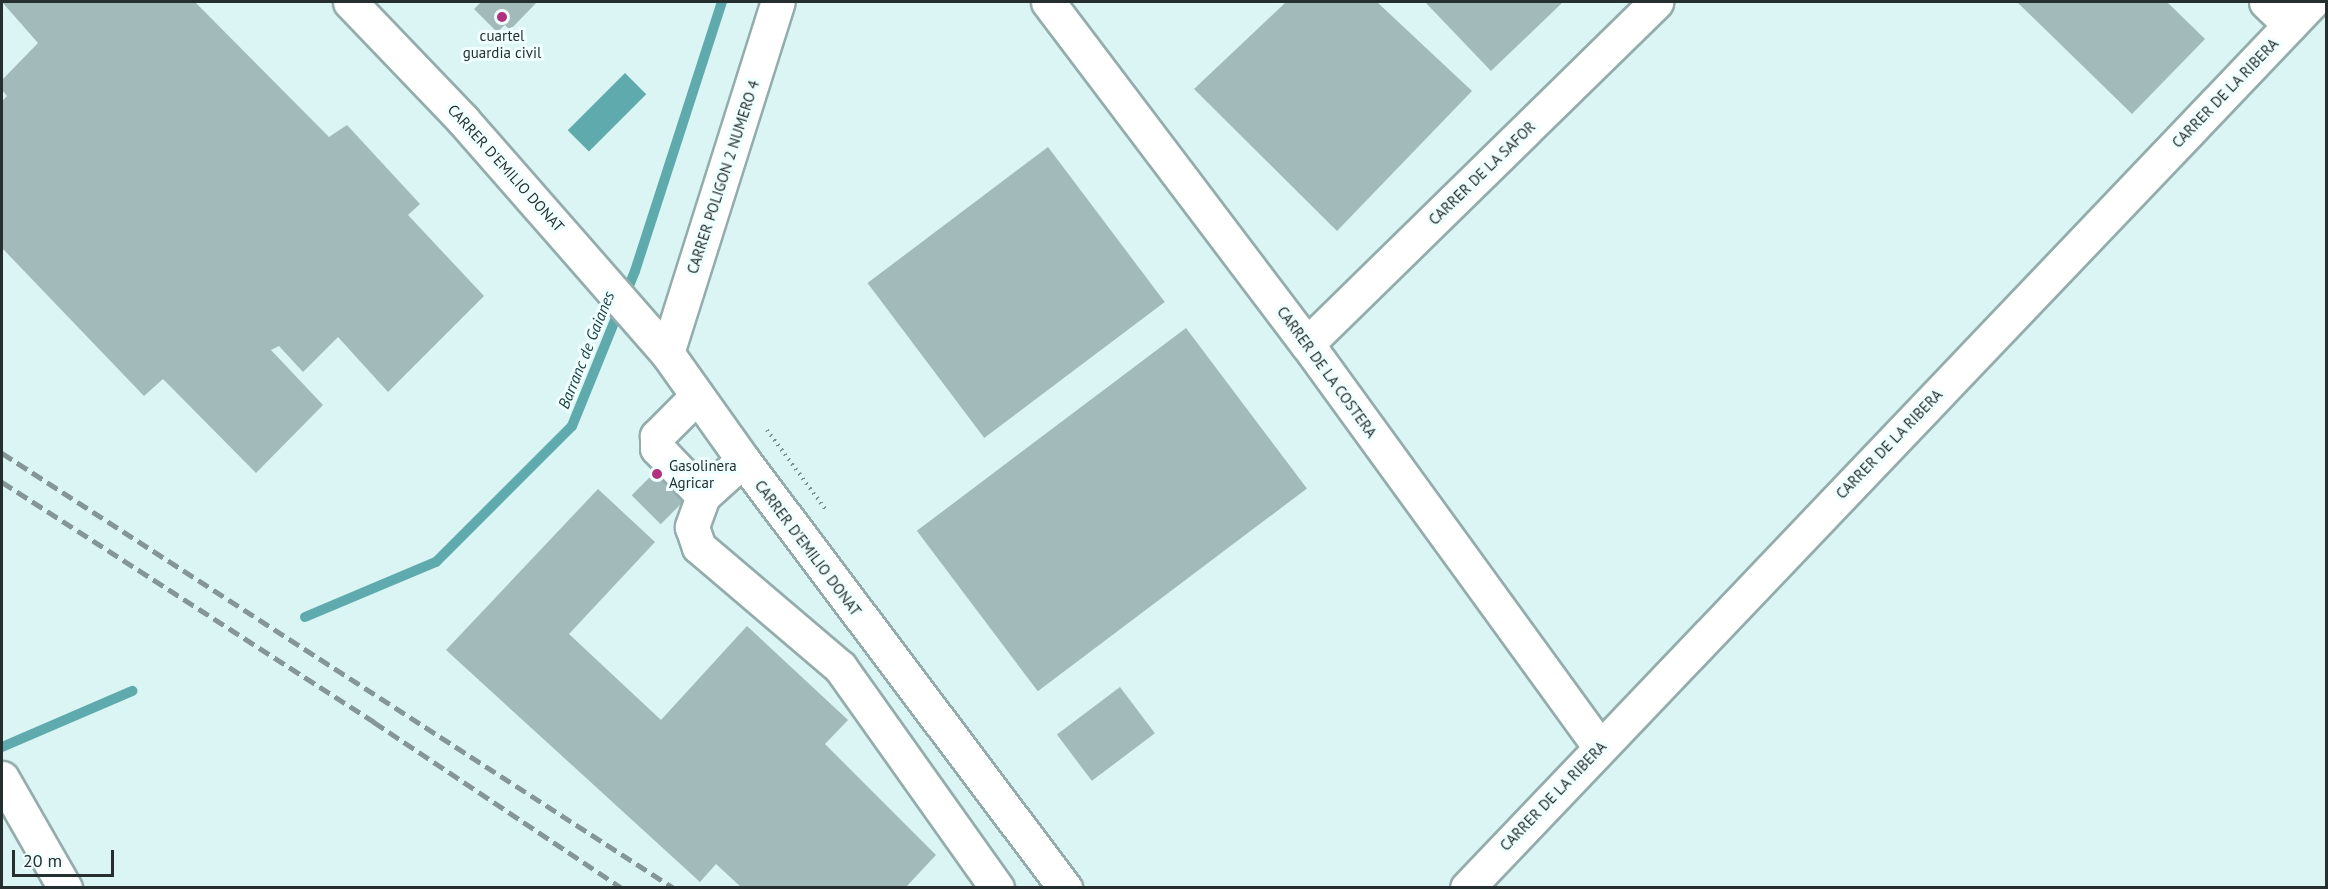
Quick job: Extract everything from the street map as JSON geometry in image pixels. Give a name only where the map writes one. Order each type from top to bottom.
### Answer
[{"type":"street","name":"CARRER D'EMILIO DONAT","points":[[350,2],[585,255],[667,353],[742,460],[1065,888]]},
{"type":"street","name":"CARRER POLIGON 2 NUMERO 4","points":[[667,353],[778,2]]},
{"type":"street","name":"CARRER DE LA COSTERA","points":[[1048,2],[1307,344],[1600,747]]},
{"type":"street","name":"CARRER DE LA SAFOR","points":[[1307,344],[1656,2]]},
{"type":"street","points":[[2266,2],[2290,25]]},
{"type":"street","name":"CARRER DE LA RIBERA","points":[[1467,888],[2312,2]]},
{"type":"street","points":[[697,396],[657,436],[657,448],[703,496]]},
{"type":"street","points":[[742,460],[703,496],[692,527],[699,547],[840,667],[998,888]]},
{"type":"street","points":[[6,786],[65,888]]},
{"type":"water","points":[[625,73],[646,94],[589,151],[568,130]]},
{"type":"building","points":[[2,2],[195,2],[329,137],[347,125],[420,204],[408,215],[484,296],[388,392],[338,337],[303,372],[279,346],[271,350],[323,405],[256,473],[163,379],[144,396],[2,248],[2,101],[7,96],[2,90],[2,80],[38,43]]},
{"type":"building","name":"cuartel guardia civil","points":[[481,2],[537,2],[510,30],[505,25],[497,32],[474,9]]},
{"type":"building","points":[[1286,2],[1377,2],[1472,91],[1337,231],[1194,89]]},
{"type":"building","points":[[1425,2],[1563,2],[1491,71]]},
{"type":"building","points":[[2017,2],[2167,2],[2205,39],[2132,114]]},
{"type":"building","points":[[1048,147],[1165,302],[984,438],[868,283]]},
{"type":"building","points":[[1186,328],[1307,489],[1038,691],[917,531]]},
{"type":"building","points":[[655,472],[684,501],[661,524],[632,495]]},
{"type":"building","points":[[598,489],[655,542],[569,634],[661,720],[747,626],[848,720],[825,744],[936,855],[905,888],[742,888],[716,864],[700,882],[446,650]]},
{"type":"building","points":[[1120,687],[1155,733],[1092,781],[1057,735]]},
{"type":"waterway","name":"Barranc de Gaianes","points":[[305,617],[436,562],[572,426],[635,271],[722,2]]},
{"type":"waterway","name":"Barranc de Gaianes","points":[[2,747],[132,691]]},
{"type":"railway","points":[[2,453],[674,888]]},
{"type":"railway","points":[[2,482],[374,722],[622,888]]},
{"type":"place","name":"cuartel guardia civil","points":[[502,17]]},
{"type":"place","name":"Gasolinera Agricar","points":[[657,474]]}]
